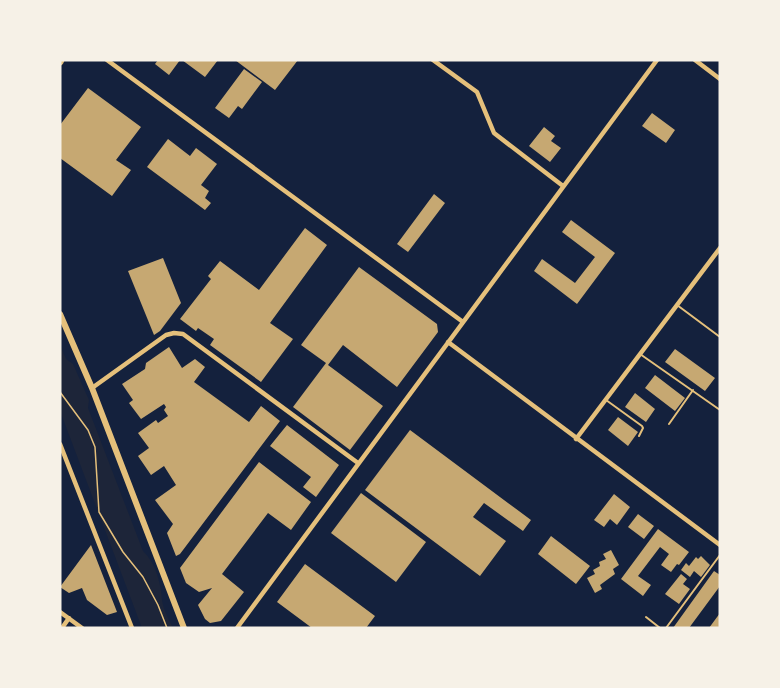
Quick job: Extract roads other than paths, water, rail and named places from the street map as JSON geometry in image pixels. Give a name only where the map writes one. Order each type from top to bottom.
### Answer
[{"type":"street","points":[[107,60],[463,322]]},
{"type":"street","points":[[433,60],[477,93],[494,133],[563,186]]},
{"type":"street","points":[[237,628],[657,60]]},
{"type":"street","points":[[695,60],[720,79]]},
{"type":"street","points":[[576,439],[720,248]]},
{"type":"street","points":[[60,314],[92,388],[184,628]]},
{"type":"street","points":[[92,388],[166,335],[183,334],[358,463]]},
{"type":"street","points":[[448,342],[720,545]]},
{"type":"street","points":[[60,444],[132,628]]},
{"type":"street","points":[[60,612],[82,628]]},
{"type":"street","points":[[62,628],[69,618]]},
{"type":"lane","points":[[677,305],[720,337]]},
{"type":"lane","points":[[640,354],[720,410]]},
{"type":"lane","points":[[669,424],[693,390]]},
{"type":"lane","points":[[606,399],[642,426],[643,429],[639,436]]},
{"type":"lane","points":[[666,628],[720,555]]},
{"type":"lane","points":[[646,616],[660,628]]}]
